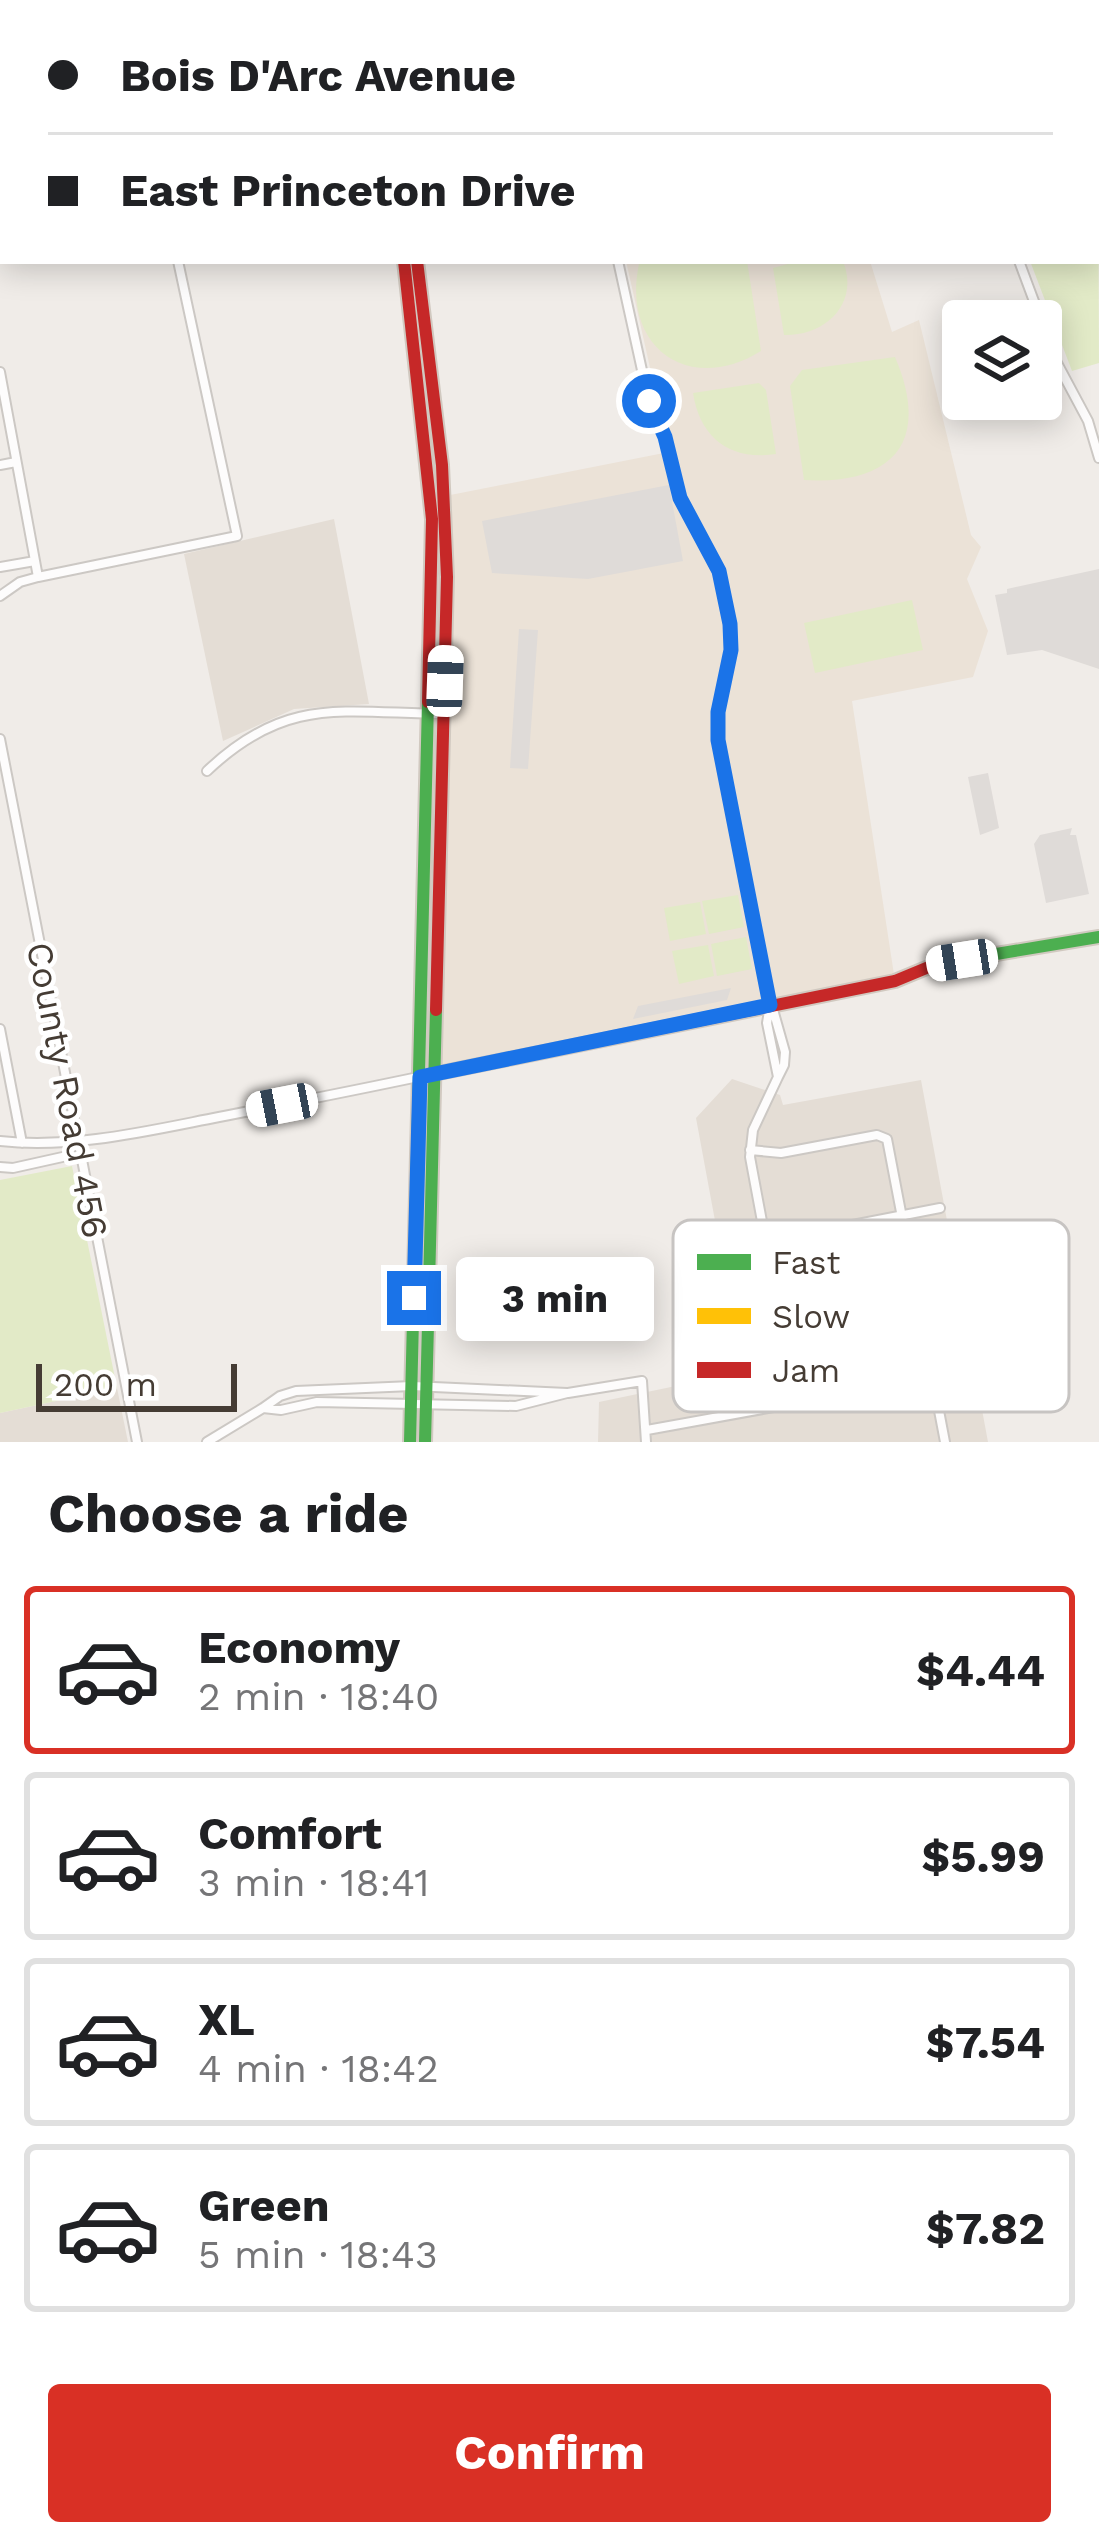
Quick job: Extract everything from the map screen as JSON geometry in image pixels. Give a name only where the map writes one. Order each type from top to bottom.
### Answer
[{"type":"main road","points":[[404,264],[429,472],[437,714]]},
{"type":"main road","points":[[416,264],[442,465],[447,577],[437,714],[419,1386],[426,1405],[425,1442]]},
{"type":"main road","points":[[430,578],[447,577]]},
{"type":"main road","points":[[427,1076],[895,981],[925,966],[1099,938]]},
{"type":"main road","points":[[410,1442],[410,1405],[419,1386]]},
{"type":"street","points":[[0,596],[38,577],[237,536],[179,264]]},
{"type":"street","points":[[619,264],[649,401],[665,437],[680,498],[719,571],[730,624],[731,650],[718,712],[718,740],[770,1005],[767,1023],[778,1077],[750,1150],[761,1220]]},
{"type":"street","points":[[1020,264],[1099,458]]},
{"type":"street","points":[[0,372],[38,577]]},
{"type":"street","points":[[0,465],[16,462]]},
{"type":"street","points":[[0,567],[34,561]]},
{"type":"street","points":[[207,772],[244,739],[280,720],[324,712],[437,714]]},
{"type":"street","name":"County Road 456","points":[[0,739],[136,1442]]},
{"type":"street","points":[[0,1029],[4,1073],[22,1143]]},
{"type":"street","points":[[0,1142],[76,1142],[427,1076]]},
{"type":"street","points":[[750,1150],[781,1153],[885,1137],[904,1220]]},
{"type":"street","points":[[0,1167],[68,1156],[76,1142]]},
{"type":"street","points":[[882,1220],[940,1208]]},
{"type":"street","points":[[263,1408],[281,1410],[317,1402],[515,1406],[642,1382],[646,1442]]},
{"type":"street","points":[[206,1442],[280,1396],[314,1388],[419,1386],[567,1393]]},
{"type":"street","points":[[646,1430],[750,1412]]},
{"type":"street","points":[[940,1412],[945,1442]]},
{"type":"shaded area","points":[[627,264],[871,264],[892,332],[919,320],[971,535],[981,547],[967,579],[988,631],[973,677],[852,701],[895,981],[588,1043],[442,1065],[435,498],[669,452]]},
{"type":"shaded area","points":[[669,485],[683,561],[588,579],[492,573],[482,521]]},
{"type":"shaded area","points":[[334,519],[369,704],[294,709],[223,741],[184,554]]},
{"type":"shaded area","points":[[1099,569],[1099,669],[1042,650],[1007,655],[995,595]]},
{"type":"shaded area","points":[[519,629],[538,630],[528,769],[510,768]]},
{"type":"shaded area","points":[[988,773],[999,828],[980,835],[968,777]]},
{"type":"shaded area","points":[[1072,828],[1070,835],[1076,835],[1089,894],[1046,903],[1034,844],[1040,835]]},
{"type":"shaded area","points":[[731,988],[727,1000],[633,1019],[638,1006]]},
{"type":"shaded area","points":[[732,1079],[780,1095],[783,1105],[921,1080],[947,1220],[715,1220],[696,1118]]},
{"type":"shaded area","points":[[673,1387],[673,1412],[982,1412],[988,1442],[598,1442],[599,1402]]},
{"type":"shaded area","points":[[117,1388],[128,1442],[0,1442],[0,1413]]},
{"type":"green space","points":[[639,264],[747,264],[761,351],[734,364],[709,368],[666,356],[640,319]]},
{"type":"green space","points":[[844,264],[847,291],[843,304],[813,330],[784,335],[773,268]]},
{"type":"green space","points":[[1031,264],[1099,264],[1099,363],[1072,371],[1062,345],[1062,300],[1045,300]]},
{"type":"green space","points":[[895,357],[909,412],[897,452],[861,475],[804,480],[790,386],[802,370]]},
{"type":"green space","points":[[759,383],[766,390],[776,454],[745,454],[720,443],[702,422],[693,393]]},
{"type":"green space","points":[[912,600],[923,650],[815,673],[804,623]]},
{"type":"green space","points":[[738,895],[744,927],[709,934],[702,901]]},
{"type":"green space","points":[[700,902],[706,934],[670,941],[664,908]]},
{"type":"green space","points":[[746,937],[752,969],[717,976],[711,944]]},
{"type":"green space","points":[[708,945],[714,976],[679,984],[672,951]]},
{"type":"green space","points":[[72,1166],[117,1388],[0,1413],[0,1180]]},
{"type":"traffic: fast","points":[[410,1442],[428,702]]},
{"type":"traffic: fast","points":[[936,964],[1099,937]]},
{"type":"traffic: fast","points":[[425,1442],[436,1010]]},
{"type":"traffic: jam","points":[[404,264],[432,519],[428,702]]},
{"type":"traffic: jam","points":[[417,264],[442,465],[447,577],[436,1010]]},
{"type":"traffic: jam","points":[[429,1075],[895,981],[936,964]]},
{"type":"route","points":[[414,1298],[420,1077],[770,1005],[718,740],[718,712],[731,650],[730,624],[719,571],[680,498],[670,452],[649,401]]}]
